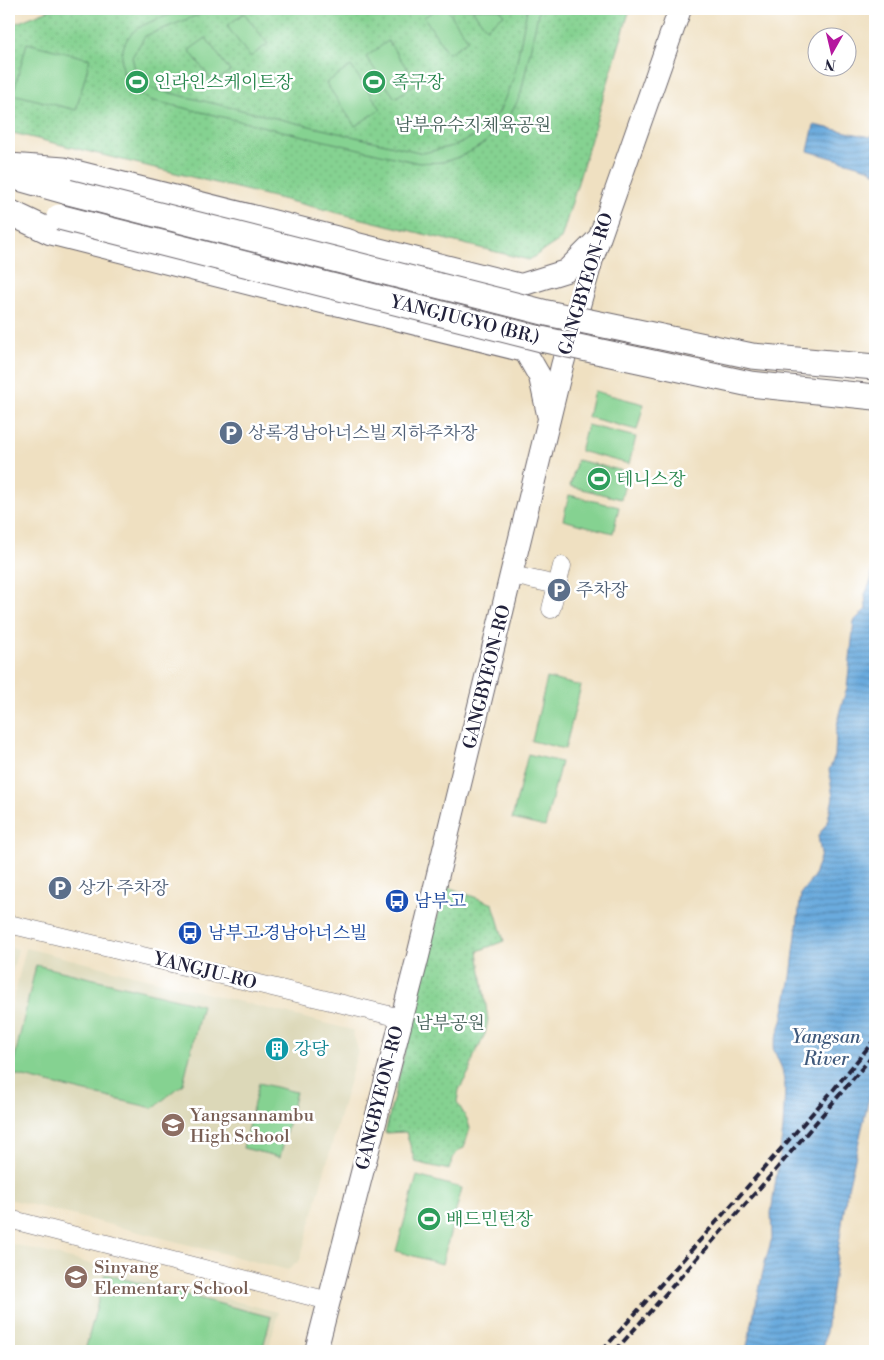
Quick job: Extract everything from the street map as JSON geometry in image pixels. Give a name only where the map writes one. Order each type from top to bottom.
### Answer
[{"type":"main road","points":[[9,166],[64,170],[349,242]]},
{"type":"main road","name":"YANGJUGYO (BR.)","points":[[9,175],[68,192],[557,315],[752,356],[875,367]]},
{"type":"main road","name":"YANGJUGYO (BR.)","points":[[9,204],[540,340],[750,384],[875,397]]},
{"type":"main road","points":[[9,212],[51,232],[332,303]]},
{"type":"street","name":"GANGBYEON-RO","points":[[316,1351],[418,956],[565,357],[599,238],[680,9]]},
{"type":"street","points":[[349,242],[521,285],[566,271],[599,238]]},
{"type":"street","points":[[332,303],[525,351],[540,376],[549,422]]},
{"type":"street","points":[[551,609],[562,566]]},
{"type":"street","points":[[512,575],[557,585]]},
{"type":"street","name":"YANGJU-RO","points":[[9,924],[401,1018]]},
{"type":"street","points":[[9,1219],[329,1301]]},
{"type":"shaded area","points":[[9,947],[18,949],[9,986]]},
{"type":"shaded area","name":"Yangsannambu High School","points":[[26,948],[352,1030],[358,1050],[300,1260],[288,1270],[9,1199],[9,1016]]},
{"type":"shaded area","name":"Sinyang Elementary School","points":[[9,1243],[278,1312],[268,1351],[9,1351]]},
{"type":"green space","name":"남부유수지체육공원","points":[[51,9],[630,9],[561,239],[529,260],[9,132],[9,26]]},
{"type":"green space","name":"인라인스케이트장","points":[[186,9],[213,9],[145,36],[132,57],[136,74],[153,89],[423,153],[457,145],[482,132],[499,112],[514,77],[527,9],[539,9],[521,93],[515,106],[500,128],[480,145],[456,158],[442,162],[419,163],[150,100],[137,93],[128,83],[122,66],[123,49],[126,41],[138,28]]},
{"type":"green space","points":[[437,9],[447,9],[468,40],[448,54],[424,17]]},
{"type":"green space","points":[[472,9],[500,9],[504,15],[486,28]]},
{"type":"green space","points":[[244,13],[268,44],[250,57],[227,26]]},
{"type":"green space","points":[[206,38],[230,71],[214,83],[189,50]]},
{"type":"green space","points":[[388,41],[417,83],[395,98],[366,57]]},
{"type":"green space","points":[[27,43],[90,59],[76,110],[13,94]]},
{"type":"green space","points":[[351,66],[381,109],[355,126],[326,83]]},
{"type":"green space","name":"테니스장","points":[[594,391],[644,404],[637,430],[588,417]]},
{"type":"green space","points":[[587,425],[636,437],[629,464],[580,451]]},
{"type":"green space","name":"테니스장","points":[[577,460],[628,472],[621,499],[570,486]]},
{"type":"green space","points":[[569,495],[619,507],[613,533],[563,520]]},
{"type":"green space","points":[[547,678],[581,686],[565,749],[532,741]]},
{"type":"green space","points":[[528,754],[561,762],[545,827],[512,819]]},
{"type":"green space","name":"남부공원","points":[[445,886],[493,904],[504,941],[478,951],[488,1020],[485,1034],[459,1090],[457,1102],[470,1128],[464,1148],[456,1154],[449,1170],[415,1162],[406,1132],[385,1133]]},
{"type":"green space","points":[[36,965],[202,1005],[183,1084],[153,1108],[11,1074]]},
{"type":"green space","points":[[259,1083],[296,1092],[280,1157],[243,1148]]},
{"type":"green space","name":"배드민턴장","points":[[417,1176],[462,1188],[442,1264],[396,1251]]},
{"type":"green space","points":[[105,1274],[271,1317],[262,1351],[85,1351]]},
{"type":"water","points":[[814,125],[870,137],[875,134],[875,174],[871,169],[808,151]]},
{"type":"water","name":"Yangsan River","points":[[875,551],[875,1072],[846,1197],[823,1351],[746,1351],[772,1238],[771,1213],[783,1129],[785,1087],[782,1069],[773,1048],[782,1021],[791,977],[801,893],[814,876],[821,854],[818,836],[827,823],[833,798],[829,770],[835,756],[836,732],[847,688],[854,621],[866,609],[865,594],[871,581]]},
{"type":"railway","points":[[602,1351],[834,1089],[875,1039]]},
{"type":"railway","points":[[615,1351],[773,1173],[875,1053]]},
{"type":"place","name":"인라인스케이트장","points":[[137,82]]},
{"type":"place","name":"족구장","points":[[374,82]]},
{"type":"place","name":"상록경남아너스빌 지하주차장","points":[[231,433]]},
{"type":"place","name":"테니스장","points":[[599,479]]},
{"type":"place","name":"주차장","points":[[559,590]]},
{"type":"place","name":"상가 주차장","points":[[60,888]]},
{"type":"place","name":"남부고","points":[[397,901]]},
{"type":"place","name":"남부고·경남아너스빌","points":[[190,933]]},
{"type":"place","name":"강당","points":[[277,1049]]},
{"type":"place","name":"Yangsannambu High School","points":[[173,1125]]},
{"type":"place","name":"배드민턴장","points":[[429,1219]]},
{"type":"place","name":"Sinyang Elementary School","points":[[76,1277]]}]
